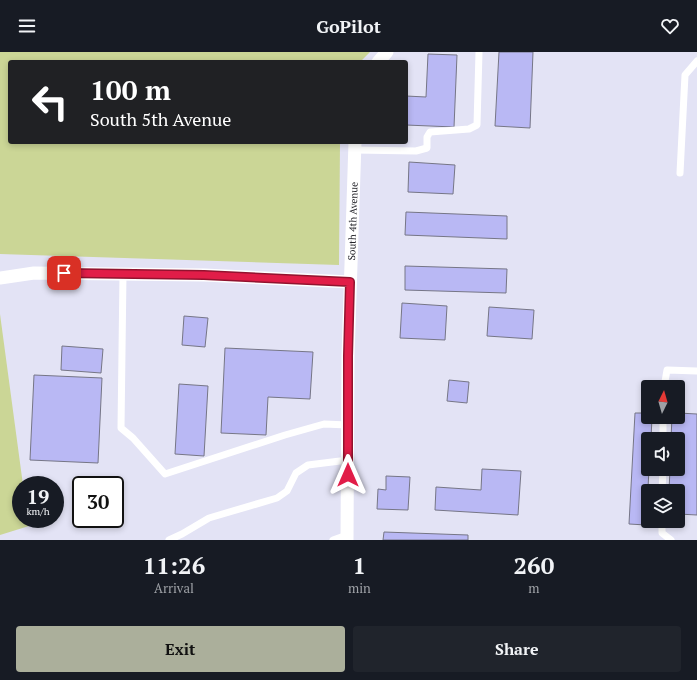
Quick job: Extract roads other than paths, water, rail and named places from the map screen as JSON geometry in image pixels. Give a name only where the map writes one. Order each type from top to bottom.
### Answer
[{"type":"street","points":[[380,60],[387,52]]},
{"type":"street","name":"South 4th Avenue","points":[[347,538],[348,356],[355,146]]},
{"type":"street","points":[[0,278],[34,273],[123,274],[204,275],[350,282]]},
{"type":"lane","points":[[355,146],[416,151],[427,148],[427,136],[430,132],[470,129],[477,125],[479,52]]},
{"type":"lane","points":[[680,173],[685,76],[697,62]]},
{"type":"lane","points":[[123,274],[121,428],[133,438],[165,474],[284,435],[324,424],[348,425]]},
{"type":"lane","points":[[665,380],[667,370],[697,371]]},
{"type":"lane","points":[[169,540],[209,518],[277,498],[287,491],[296,473],[308,465],[348,460]]},
{"type":"lane","points":[[662,528],[662,533],[671,540]]},
{"type":"lane","points":[[333,540],[347,538]]}]
